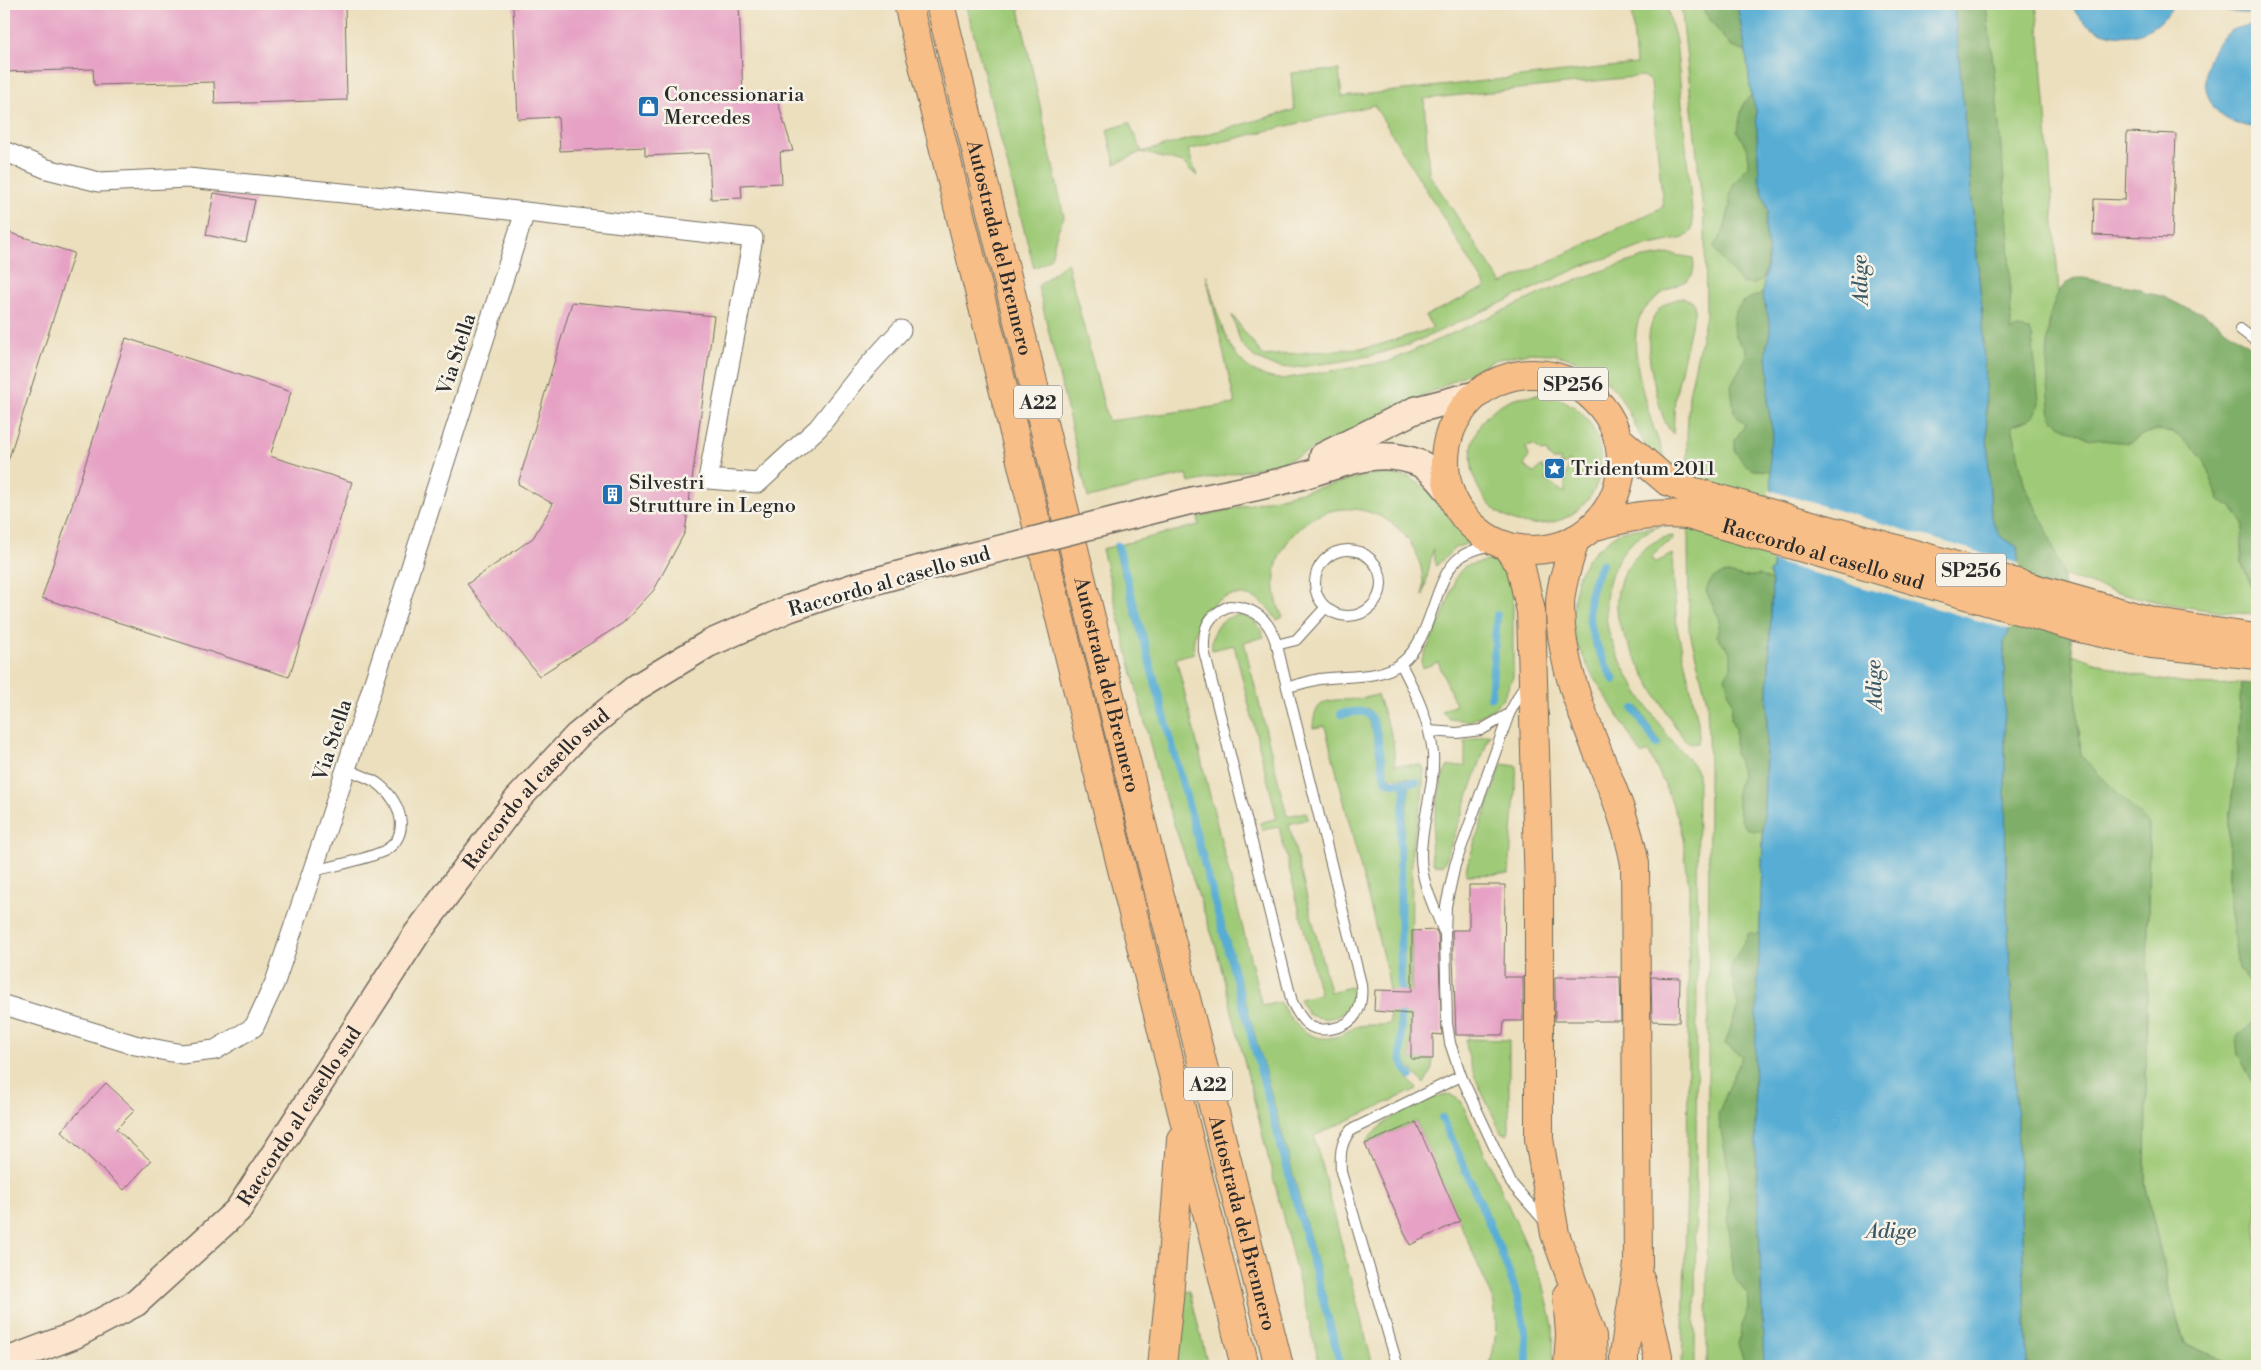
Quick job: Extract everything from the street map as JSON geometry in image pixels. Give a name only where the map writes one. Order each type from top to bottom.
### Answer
[{"type":"main road","name":"Autostrada del Brennero","points":[[908,4],[1245,1366]]},
{"type":"main road","name":"Autostrada del Brennero","points":[[940,4],[1136,801],[1279,1366]]},
{"type":"main road","name":"Raccordo al casello sud","points":[[1257,488],[1415,410],[1477,394],[1502,380],[1535,374],[1558,378],[1580,388],[1593,398],[1604,410],[1618,439],[1621,462],[1619,482],[1611,504],[1584,533]]},
{"type":"main road","name":"Raccordo al casello sud","points":[[1451,494],[1446,472],[1447,443],[1460,414],[1477,394]]},
{"type":"main road","name":"Raccordo al casello sud","points":[[1618,439],[1667,481],[1688,503],[2080,628],[2152,644],[2257,655]]},
{"type":"main road","name":"Raccordo al casello sud","points":[[4,1362],[74,1335],[136,1303],[238,1210],[416,935],[517,800],[577,736],[637,687],[708,644],[788,609],[853,587],[1194,500],[1257,488],[1322,472],[1344,461],[1366,457],[1391,456],[1422,465],[1451,494],[1464,516],[1474,527],[1502,544],[1541,550],[1558,546],[1584,533],[1638,515],[1654,514],[1688,503],[2169,625],[2257,638]]},
{"type":"main road","points":[[1584,533],[1562,588],[1560,605],[1566,655],[1576,697],[1630,833],[1635,864],[1638,1265],[1624,1354],[1624,1366]]},
{"type":"main road","points":[[1502,544],[1520,564],[1531,611],[1539,892],[1539,1139],[1555,1234],[1565,1266],[1592,1336],[1593,1366]]},
{"type":"main road","points":[[1162,1366],[1183,1115]]},
{"type":"main road","points":[[1638,1265],[1658,1356],[1658,1366]]},
{"type":"main road","points":[[1565,1266],[1570,1334],[1568,1366]]},
{"type":"street","points":[[4,150],[47,169],[99,182],[188,178],[526,212],[753,238],[708,479],[758,483],[818,428],[859,376],[901,330]]},
{"type":"street","name":"Via Stella","points":[[4,1004],[135,1045],[182,1054],[216,1050],[254,1027],[275,982],[526,212]]},
{"type":"lane","points":[[2240,329],[2257,342]]},
{"type":"lane","points":[[1287,687],[1320,679],[1366,675],[1386,671],[1401,664],[1411,654],[1423,635],[1445,576],[1462,556],[1502,544]]},
{"type":"lane","points":[[1343,550],[1354,550],[1372,560],[1381,580],[1380,591],[1376,601],[1369,609],[1359,614],[1348,616],[1338,614],[1326,607],[1316,591],[1315,580],[1318,570],[1324,561],[1332,554],[1343,550]]},
{"type":"lane","points":[[1229,606],[1243,607],[1255,612],[1264,620],[1272,631],[1287,687],[1361,984],[1361,1002],[1356,1015],[1348,1023],[1329,1029],[1309,1026],[1299,1017],[1292,1002],[1204,651],[1203,634],[1209,621],[1217,612],[1229,606]]},
{"type":"lane","points":[[1276,644],[1296,640],[1326,607]]},
{"type":"lane","points":[[1401,664],[1414,689],[1433,752],[1433,772],[1422,836],[1421,857],[1428,893],[1445,935]]},
{"type":"lane","points":[[1533,670],[1510,714],[1455,865],[1446,906],[1447,1023],[1450,1043],[1461,1076],[1511,1183],[1555,1234]]},
{"type":"lane","points":[[1428,731],[1457,733],[1481,730],[1510,714]]},
{"type":"lane","points":[[312,870],[358,860],[385,850],[395,842],[402,830],[400,812],[393,798],[380,785],[346,769]]},
{"type":"lane","points":[[1397,1364],[1341,1172],[1341,1147],[1344,1138],[1351,1130],[1461,1076]]},
{"type":"green space","points":[[966,4],[1018,4],[1064,217],[1056,236],[1051,256],[1034,268]]},
{"type":"green space","points":[[1631,4],[1666,4],[1676,41],[1693,222],[1691,232],[1684,238],[1641,247],[1585,265],[1411,344],[1374,355],[1344,361],[1291,368],[1272,366],[1254,357],[1241,344],[1232,315],[1263,356],[1372,347],[1433,328],[1425,316],[1486,287],[1374,105],[1188,150],[1197,176],[1183,163],[1141,152],[1115,164],[1107,130],[1129,123],[1142,152],[1294,110],[1291,73],[1339,70],[1342,97],[1636,64]],"holes":[[[1643,76],[1651,82],[1663,207],[1502,284],[1429,174],[1424,99]]]},
{"type":"green space","points":[[1681,4],[1698,4],[1730,45],[1746,52],[1751,95],[1756,110],[1768,211],[1769,255],[1762,293],[1771,328],[1766,350],[1769,373],[1769,449],[1774,516],[1773,570],[1769,572],[1772,582],[1754,1090],[1764,1366],[1707,1366],[1709,768],[1707,701],[1689,628],[1687,435],[1689,395],[1706,315],[1705,231]]},
{"type":"green space","points":[[1698,4],[1737,4],[1746,52],[1730,46]]},
{"type":"green space","points":[[1954,4],[2036,4],[2040,34],[2059,292],[2257,387],[2257,614],[2226,612],[2166,603],[2136,597],[2076,580],[2018,559],[2017,547],[1999,535],[1991,517],[1981,300]]},
{"type":"green space","points":[[1954,4],[1986,4],[2009,237],[2011,331],[2018,328],[2030,330],[2039,401],[2036,412],[2031,418],[2012,425],[2024,484],[2046,528],[2063,576],[2073,654],[2081,756],[2149,824],[2145,1184],[2174,1310],[2184,1343],[2231,1366],[2028,1366],[2006,883],[2004,641],[2008,634],[2018,559],[2017,547],[1999,535],[1991,517],[1981,300]]},
{"type":"green space","points":[[1751,95],[1756,110],[1759,179],[1768,211],[1765,226],[1769,255],[1763,279],[1754,284],[1742,284],[1719,256],[1714,245],[1723,233],[1730,206],[1729,195],[1734,184],[1748,166],[1748,151],[1737,131],[1743,104]]},
{"type":"green space","points":[[1670,254],[1693,258],[1694,267],[1692,274],[1688,279],[1663,293],[1644,310],[1638,322],[1636,356],[1639,376],[1651,420],[1672,472],[1647,449],[1619,394],[1598,373],[1572,359],[1552,354],[1528,353],[1494,360],[1355,431],[1281,463],[1189,483],[1187,474],[1088,498],[1038,286],[1067,262],[1108,421],[1235,404],[1206,274],[1221,325],[1237,356],[1248,367],[1263,375],[1281,379],[1388,362],[1547,291],[1638,259]]},
{"type":"green space","points":[[2084,278],[2139,288],[2146,293],[2162,296],[2184,307],[2203,313],[2257,351],[2257,611],[2250,583],[2241,562],[2243,523],[2231,506],[2219,500],[2204,460],[2183,439],[2172,432],[2157,430],[2144,434],[2130,443],[2087,438],[2059,425],[2051,417],[2047,345],[2053,306],[2059,291],[2069,281]]},
{"type":"green space","points":[[1762,293],[1771,328],[1766,350],[1769,373],[1768,405],[1773,435],[1769,449],[1771,471],[1754,470],[1746,466],[1735,451],[1735,440],[1745,425],[1734,413],[1731,385],[1745,359],[1746,349],[1741,345],[1735,334],[1733,328],[1734,316],[1743,302]]},
{"type":"green space","points":[[1683,298],[1693,301],[1695,309],[1675,397],[1673,434],[1665,421],[1657,395],[1651,368],[1649,337],[1652,323],[1658,311],[1668,303]]},
{"type":"green space","points":[[1537,395],[1560,399],[1582,413],[1590,423],[1595,434],[1601,458],[1597,483],[1591,496],[1582,507],[1564,519],[1528,524],[1504,516],[1486,500],[1475,479],[1471,456],[1476,433],[1490,412],[1515,398]],"holes":[[[1534,445],[1541,452],[1547,451],[1553,460],[1561,460],[1559,467],[1570,461],[1565,478],[1565,493],[1545,480],[1549,474],[1549,469],[1543,469],[1542,466],[1534,473],[1524,466],[1529,456],[1526,447]]]},
{"type":"green space","points":[[1384,474],[1409,477],[1433,493],[1471,542],[1455,548],[1436,566],[1433,549],[1423,596],[1421,566],[1410,542],[1392,523],[1370,512],[1346,509],[1322,514],[1300,528],[1278,559],[1275,593],[1283,617],[1277,620],[1264,604],[1245,595],[1233,595],[1221,599],[1211,606],[1197,627],[1194,653],[1176,658],[1262,1006],[1280,1002],[1290,1018],[1303,1031],[1311,1035],[1319,1038],[1328,1038],[1341,1035],[1359,1026],[1390,1024],[1388,977],[1325,726],[1313,728],[1317,710],[1321,705],[1333,700],[1358,699],[1377,695],[1393,739],[1395,765],[1422,765],[1424,769],[1422,800],[1412,846],[1411,1059],[1433,1059],[1432,1069],[1424,1084],[1404,1060],[1403,834],[1410,785],[1416,785],[1416,779],[1388,777],[1380,738],[1369,709],[1363,708],[1341,712],[1342,717],[1362,714],[1367,716],[1376,740],[1384,780],[1390,784],[1404,784],[1398,830],[1398,1056],[1405,1075],[1417,1089],[1314,1136],[1373,1366],[1344,1366],[1286,1147],[1119,545],[1199,525],[1198,517],[1370,475]]},
{"type":"green space","points":[[1660,526],[1633,541],[1617,561],[1608,585],[1606,598],[1607,624],[1610,636],[1629,677],[1645,704],[1672,741],[1693,764],[1698,773],[1695,1366],[1682,1366],[1687,1182],[1689,889],[1683,838],[1678,818],[1665,785],[1648,751],[1642,755],[1590,671],[1577,644],[1571,622],[1577,578],[1587,559],[1621,531]],"holes":[[[1600,563],[1604,565],[1593,596],[1593,623],[1601,650],[1617,678],[1613,681],[1597,653],[1588,623],[1588,593],[1592,578]],[[1638,707],[1660,742],[1655,746],[1631,711]]]},
{"type":"green space","points":[[1673,536],[1672,541],[1665,544],[1651,557],[1655,563],[1672,554],[1677,627],[1698,722],[1698,743],[1687,741],[1672,722],[1630,647],[1617,614],[1619,586],[1631,562],[1653,543]]},
{"type":"green space","points":[[1114,546],[1217,913],[1339,1366],[1320,1366],[1216,947],[1159,780],[1102,549]]},
{"type":"green space","points":[[1490,560],[1499,563],[1513,586],[1513,677],[1503,699],[1493,709],[1470,721],[1450,719],[1441,711],[1456,705],[1438,662],[1423,668],[1421,661],[1442,618],[1457,575],[1465,566]]},
{"type":"green space","points":[[1728,573],[1744,577],[1760,575],[1772,582],[1763,831],[1754,831],[1746,828],[1741,820],[1736,796],[1741,776],[1739,762],[1735,754],[1735,729],[1731,719],[1732,705],[1725,677],[1731,667],[1731,653],[1717,636],[1720,620],[1706,591],[1709,583],[1714,578]]},
{"type":"green space","points":[[1238,615],[1247,617],[1255,622],[1264,637],[1244,642],[1287,816],[1306,812],[1308,819],[1289,824],[1330,992],[1354,986],[1350,1003],[1340,1015],[1333,1018],[1317,1017],[1308,1014],[1299,999],[1320,994],[1279,827],[1262,830],[1260,823],[1277,818],[1234,645],[1212,650],[1213,637],[1217,626],[1225,619]]},
{"type":"green space","points":[[2073,654],[2093,662],[2155,679],[2198,684],[2220,685],[2241,683],[2238,752],[2229,819],[2229,898],[2238,968],[2257,994],[2253,1023],[2238,1054],[2253,1082],[2257,1108],[2257,1366],[2231,1366],[2185,1343],[2174,1310],[2145,1184],[2149,825],[2081,756]]},
{"type":"green space","points":[[2241,683],[2257,684],[2257,994],[2238,968],[2229,898],[2229,819],[2238,752]]},
{"type":"green space","points":[[1490,734],[1446,859],[1443,865],[1435,865],[1432,858],[1432,836],[1443,775],[1448,766],[1465,766],[1465,741]]},
{"type":"green space","points":[[1502,764],[1517,766],[1509,874],[1466,875],[1467,865]]},
{"type":"green space","points":[[1749,933],[1760,934],[1754,1090],[1764,1366],[1742,1366],[1744,1362],[1738,1344],[1742,1326],[1749,1309],[1748,1295],[1734,1278],[1728,1218],[1730,1179],[1718,1114],[1742,1056],[1725,1044],[1738,1006],[1730,968]]},
{"type":"green space","points":[[2257,1001],[2257,1108],[2253,1082],[2238,1054],[2236,1037],[2253,1023]]},
{"type":"green space","points":[[1466,1039],[1509,1040],[1509,1131],[1507,1135],[1501,1132],[1473,1073]]},
{"type":"green space","points":[[1442,1095],[1451,1095],[1461,1101],[1543,1282],[1553,1326],[1554,1366],[1530,1366],[1526,1323],[1516,1283],[1493,1225],[1444,1118],[1440,1119],[1487,1223],[1510,1282],[1521,1323],[1526,1366],[1489,1366],[1495,1333],[1493,1299],[1416,1122],[1365,1144],[1389,1120],[1410,1108]]},
{"type":"green space","points":[[1190,1291],[1208,1366],[1175,1366],[1180,1335],[1182,1292]]},
{"type":"water","name":"Adige","points":[[1737,4],[1954,4],[1981,300],[1991,517],[1999,535],[2017,547],[2018,559],[2008,635],[2004,641],[2006,883],[2028,1366],[1764,1366],[1754,1090],[1772,583],[1769,572],[1773,570],[1774,516],[1769,449],[1773,435],[1768,405],[1769,373],[1766,350],[1771,328],[1762,293],[1769,255],[1765,226],[1768,211],[1759,179],[1756,110],[1751,95],[1746,52]]},
{"type":"water","points":[[2071,4],[2174,4],[2166,16],[2156,25],[2132,35],[2120,36],[2094,28],[2080,18]]},
{"type":"water","points":[[2212,4],[2257,4],[2257,12],[2234,12]]},
{"type":"water","points":[[2253,24],[2257,25],[2257,127],[2238,124],[2224,117],[2214,107],[2208,95],[2205,81],[2206,67],[2211,53],[2219,41],[2233,30]]},
{"type":"pier","points":[[1769,490],[2020,564],[2011,630],[1771,561]]},
{"type":"building","points":[[4,4],[345,4],[347,100],[215,104],[214,82],[94,85],[93,69],[4,72]]},
{"type":"building","name":"Concessionaria Mercedes","points":[[552,4],[739,4],[743,94],[775,93],[793,151],[780,152],[782,183],[741,185],[742,198],[711,199],[709,153],[645,156],[645,147],[560,151],[558,117],[518,119],[513,7]]},
{"type":"building","points":[[2127,132],[2176,134],[2172,238],[2093,235],[2094,199],[2125,200]]},
{"type":"building","points":[[214,193],[255,200],[246,243],[206,235]]},
{"type":"building","points":[[4,231],[74,253],[8,461],[4,460]]},
{"type":"building","name":"Silvestri Strutture in Legno","points":[[572,302],[714,316],[685,532],[654,590],[623,623],[539,676],[467,584],[533,538],[553,504],[518,484]]},
{"type":"building","points":[[126,338],[291,392],[270,456],[352,482],[289,677],[42,598]]},
{"type":"building","points":[[1469,885],[1505,885],[1504,977],[1523,977],[1523,1021],[1504,1021],[1503,1035],[1456,1035],[1452,930],[1469,930]]},
{"type":"building","points":[[1436,930],[1438,935],[1442,1035],[1433,1034],[1433,1059],[1411,1059],[1411,1014],[1374,1011],[1375,990],[1412,991],[1412,931]]},
{"type":"building","points":[[1555,977],[1620,977],[1621,1021],[1555,1021]]},
{"type":"building","points":[[1651,977],[1680,978],[1679,1022],[1652,1021]]},
{"type":"building","points":[[106,1083],[135,1110],[116,1129],[151,1161],[124,1190],[61,1131]]},
{"type":"building","points":[[1416,1122],[1460,1221],[1410,1245],[1365,1144]]},
{"type":"waterway","points":[[1118,546],[1341,1366]]},
{"type":"waterway","points":[[1602,564],[1594,580],[1590,595],[1590,624],[1599,651],[1614,680]]},
{"type":"waterway","points":[[1491,697],[1497,615]]},
{"type":"waterway","points":[[1634,709],[1657,744]]},
{"type":"waterway","points":[[1341,714],[1363,711],[1370,716],[1374,723],[1386,780],[1392,783],[1416,782]]},
{"type":"waterway","points":[[1406,783],[1400,834],[1401,1058],[1405,1069],[1411,1076]]},
{"type":"waterway","points":[[1442,1118],[1510,1275],[1525,1329],[1527,1366]]},
{"type":"place","name":"Concessionaria Mercedes","points":[[648,106]]},
{"type":"place","name":"Tridentum 2011","points":[[1555,468]]},
{"type":"place","name":"Silvestri Strutture in Legno","points":[[613,494]]}]
